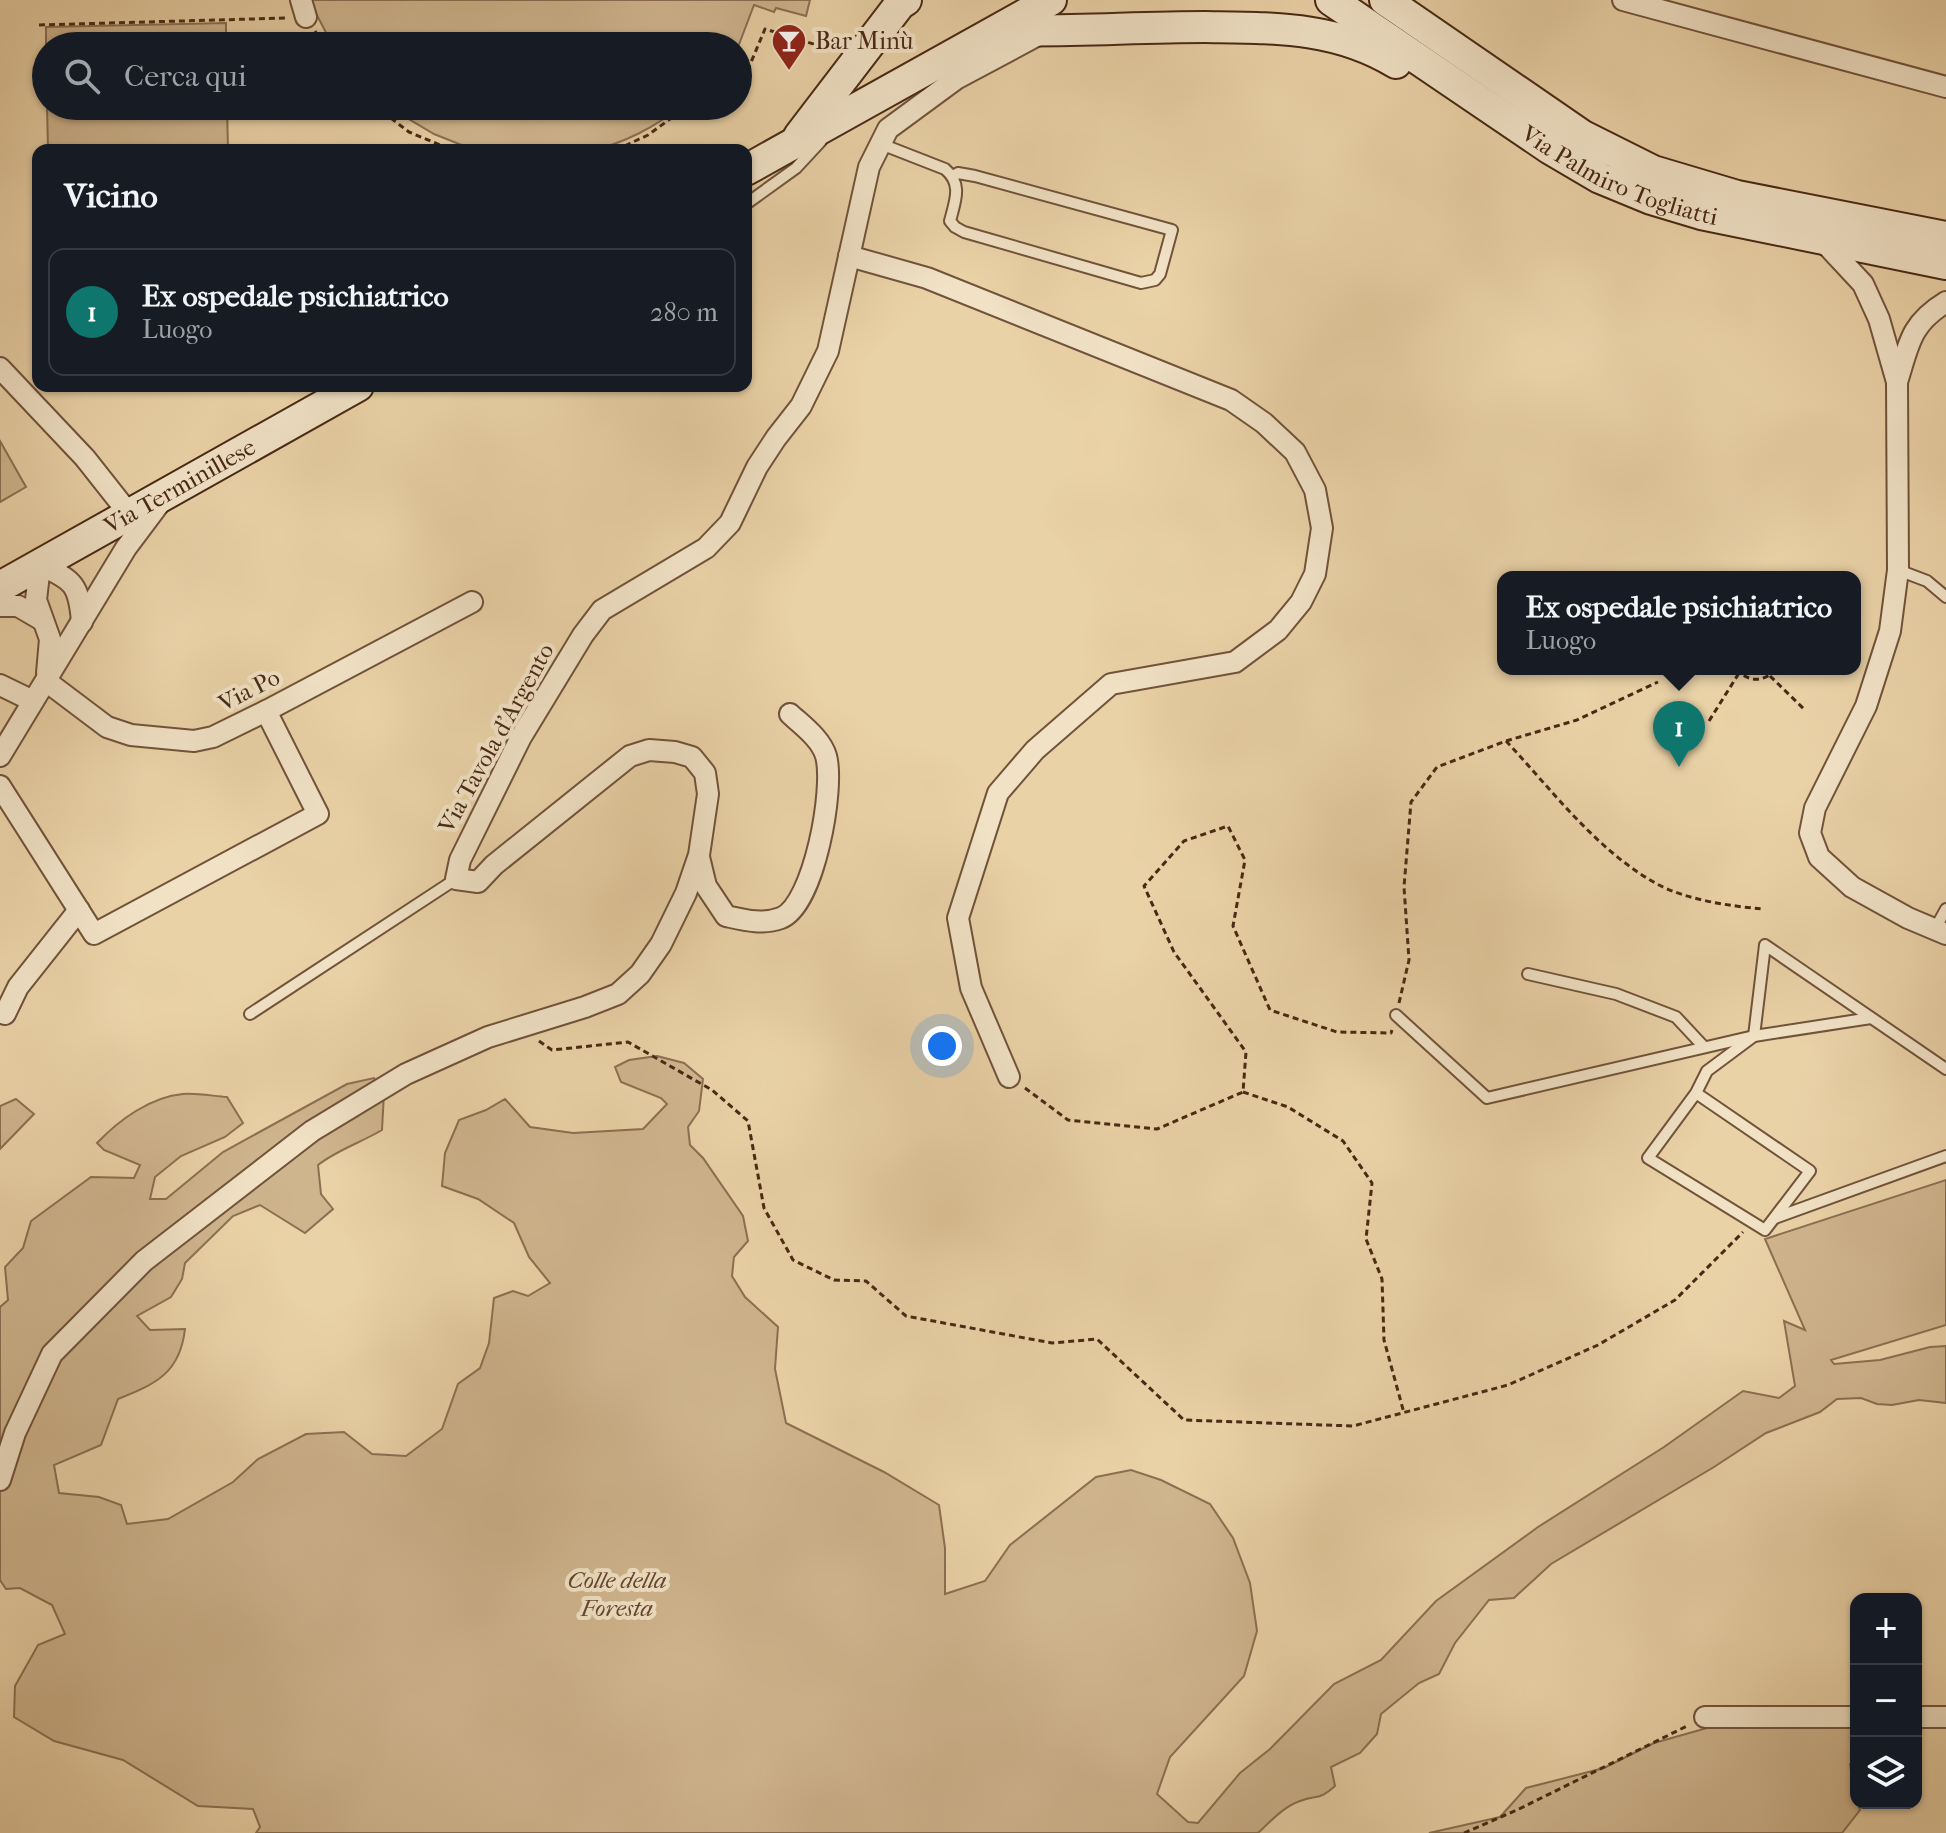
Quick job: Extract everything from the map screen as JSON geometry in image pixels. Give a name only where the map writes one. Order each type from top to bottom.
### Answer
[{"type":"street","points":[[806,137],[891,16],[906,0]]},
{"type":"street","points":[[880,96],[868,85],[865,75],[867,67],[914,0]]},
{"type":"street","points":[[752,167],[1051,0]]},
{"type":"street","name":"Via Palmiro Togliatti","points":[[1331,0],[1549,148],[1600,178],[1651,199],[1701,214],[1946,264]]},
{"type":"street","name":"Via Palmiro Togliatti","points":[[1385,0],[1583,136],[1653,171],[1737,196],[1946,237]]},
{"type":"street","points":[[1417,0],[1544,100],[1583,136]]},
{"type":"street","points":[[1623,0],[1946,87]]},
{"type":"street","points":[[1001,30],[1273,26],[1327,36],[1359,45],[1392,60],[1499,130],[1549,148]]},
{"type":"street","name":"Via Tavola d'Argento","points":[[456,879],[460,860],[521,737],[583,635],[602,610],[706,548],[730,523],[757,467],[801,406],[828,351],[869,167],[888,129],[956,79],[1045,31]]},
{"type":"street","points":[[1821,239],[1863,284],[1879,319],[1897,382],[1898,570],[1890,631],[1866,706],[1815,808],[1810,833],[1819,857],[1852,887],[1941,932]]},
{"type":"street","points":[[849,256],[927,278],[1231,400],[1264,423],[1295,452],[1315,490],[1322,528],[1315,574],[1301,602],[1278,630],[1235,662],[1111,684],[1035,750],[998,793],[958,918],[971,988],[1009,1077]]},
{"type":"street","points":[[1897,382],[1912,332],[1931,311],[1946,302]]},
{"type":"street","points":[[0,368],[85,458],[130,515]]},
{"type":"street","name":"Via Terminillese","points":[[0,587],[347,392]]},
{"type":"street","points":[[0,756],[126,548],[167,495]]},
{"type":"street","points":[[46,681],[50,639],[36,600],[40,565],[61,574],[73,584],[80,596],[82,622]]},
{"type":"street","name":"Via Po","points":[[46,681],[107,727],[131,735],[194,741],[213,737],[266,711],[472,602]]},
{"type":"street","points":[[0,606],[18,606],[42,620]]},
{"type":"street","points":[[0,685],[33,701]]},
{"type":"street","points":[[0,786],[94,934],[318,814],[266,711]]},
{"type":"street","points":[[699,855],[706,886],[726,916],[755,923],[783,918],[794,907],[809,882],[823,822],[828,774],[826,754],[814,736],[790,714]]},
{"type":"street","points":[[0,1480],[15,1433],[52,1354],[144,1261],[312,1131],[406,1074],[488,1037],[618,994],[640,974],[686,893],[699,855],[708,794],[705,773],[692,757],[675,752],[649,750],[630,756],[494,865],[478,882],[456,879]]},
{"type":"street","points":[[5,1014],[18,987],[79,910]]},
{"type":"street","points":[[1705,1717],[1850,1717]]},
{"type":"street","points":[[1922,1717],[1946,1717]]},
{"type":"lane","points":[[752,200],[796,168],[821,140],[806,137]]},
{"type":"lane","points":[[881,144],[945,169],[953,176],[958,187],[950,221],[964,232],[1141,283],[1155,280],[1160,274],[1172,230],[975,176],[958,173],[953,176]]},
{"type":"lane","points":[[1898,570],[1927,581],[1946,597]]},
{"type":"lane","points":[[250,1014],[456,879]]},
{"type":"lane","points":[[1941,932],[1946,909]]},
{"type":"lane","points":[[1696,1093],[1810,1171],[1765,1230],[1648,1158],[1696,1093],[1707,1071],[1754,1036],[1765,945],[1946,1069]]},
{"type":"lane","points":[[1528,974],[1616,994],[1676,1017],[1704,1047]]},
{"type":"lane","points":[[1396,1015],[1487,1098],[1754,1036],[1871,1018]]},
{"type":"lane","points":[[1773,1218],[1946,1156]]},
{"type":"path","points":[[39,25],[303,9],[317,32]]},
{"type":"path","points":[[752,60],[765,29],[834,50]]},
{"type":"path","points":[[393,120],[409,132],[438,144]]},
{"type":"path","points":[[629,144],[669,120]]},
{"type":"path","points":[[1709,721],[1736,675]]},
{"type":"path","points":[[1746,675],[1755,680],[1770,676],[1805,710]]},
{"type":"path","points":[[1243,1092],[1246,1052],[1174,952],[1144,886],[1184,841],[1228,826],[1245,860],[1233,926],[1270,1010],[1337,1032],[1391,1033],[1409,960],[1404,887],[1411,802],[1437,767],[1506,741],[1577,720],[1658,682]]},
{"type":"path","points":[[1506,741],[1606,848],[1658,885],[1722,905],[1763,909]]},
{"type":"path","points":[[520,1027],[552,1050],[628,1042],[712,1090],[748,1121],[764,1208],[793,1260],[834,1280],[866,1281],[906,1316],[1052,1343],[1097,1339],[1184,1420],[1353,1426],[1508,1385],[1598,1345],[1675,1300],[1752,1222]]},
{"type":"path","points":[[1009,1077],[1068,1120],[1157,1129],[1243,1092],[1288,1107],[1343,1141],[1372,1183],[1366,1239],[1382,1279],[1384,1340],[1404,1413]]},
{"type":"path","points":[[1464,1833],[1705,1717]]},
{"type":"green space","points":[[309,0],[810,0],[806,16],[776,8],[774,12],[754,5],[744,32],[326,32]]},
{"type":"green space","points":[[226,23],[226,32],[46,32],[46,27]]},
{"type":"green space","points":[[47,120],[227,120],[228,144],[48,144]]},
{"type":"green space","points":[[410,120],[661,120],[613,144],[459,144]]},
{"type":"green space","points":[[0,441],[26,487],[0,502]]},
{"type":"green space","name":"Colle della Foresta","points":[[657,1056],[684,1063],[703,1079],[699,1111],[688,1127],[690,1145],[703,1158],[743,1216],[748,1241],[734,1257],[732,1276],[745,1297],[778,1327],[775,1369],[786,1423],[884,1472],[939,1505],[945,1548],[945,1594],[985,1581],[1010,1545],[1096,1477],[1131,1470],[1161,1480],[1210,1504],[1233,1538],[1250,1583],[1257,1631],[1244,1676],[1170,1757],[1157,1794],[1188,1822],[1198,1823],[1240,1773],[1270,1749],[1334,1684],[1381,1660],[1436,1601],[1538,1527],[1664,1447],[1743,1391],[1779,1398],[1795,1386],[1784,1321],[1805,1330],[1765,1239],[1946,1180],[1946,1325],[1831,1360],[1834,1364],[1880,1360],[1946,1346],[1946,1403],[1919,1400],[1892,1405],[1861,1398],[1837,1399],[1820,1412],[1766,1433],[1551,1564],[1514,1598],[1489,1600],[1455,1643],[1439,1674],[1419,1683],[1381,1714],[1377,1734],[1360,1753],[1331,1767],[1335,1786],[1321,1795],[1288,1807],[1258,1833],[256,1833],[260,1827],[253,1809],[198,1806],[123,1760],[54,1741],[14,1717],[15,1686],[38,1645],[65,1634],[52,1605],[20,1588],[6,1589],[0,1580],[0,1307],[8,1300],[5,1267],[23,1248],[31,1221],[91,1177],[134,1178],[140,1165],[104,1150],[97,1143],[125,1118],[159,1100],[183,1094],[227,1097],[243,1123],[225,1137],[181,1156],[155,1177],[150,1199],[166,1199],[223,1152],[347,1084],[374,1078],[384,1093],[382,1130],[318,1165],[321,1194],[333,1209],[305,1233],[260,1205],[233,1216],[185,1263],[182,1279],[171,1297],[137,1316],[150,1330],[185,1329],[172,1367],[155,1382],[118,1399],[101,1445],[54,1465],[59,1493],[99,1497],[121,1505],[127,1524],[168,1519],[233,1482],[258,1459],[306,1434],[344,1432],[372,1454],[406,1456],[442,1429],[458,1384],[480,1368],[489,1343],[494,1298],[513,1291],[528,1296],[550,1283],[529,1257],[514,1223],[478,1199],[442,1186],[445,1153],[459,1120],[505,1099],[530,1127],[573,1133],[643,1129],[667,1104],[661,1098],[621,1082],[615,1067],[629,1060]]},
{"type":"green space","points":[[16,1099],[34,1114],[0,1149],[0,1106]]},
{"type":"green space","points":[[1778,1722],[1850,1727],[1850,1809],[1860,1810],[1842,1833],[1429,1833],[1500,1817],[1526,1788],[1604,1768],[1654,1743],[1707,1728]]},
{"type":"place","name":"Bar Minù","points":[[789,72]]},
{"type":"place","name":"Ex ospedale psichiatrico","points":[[1679,767]]}]
